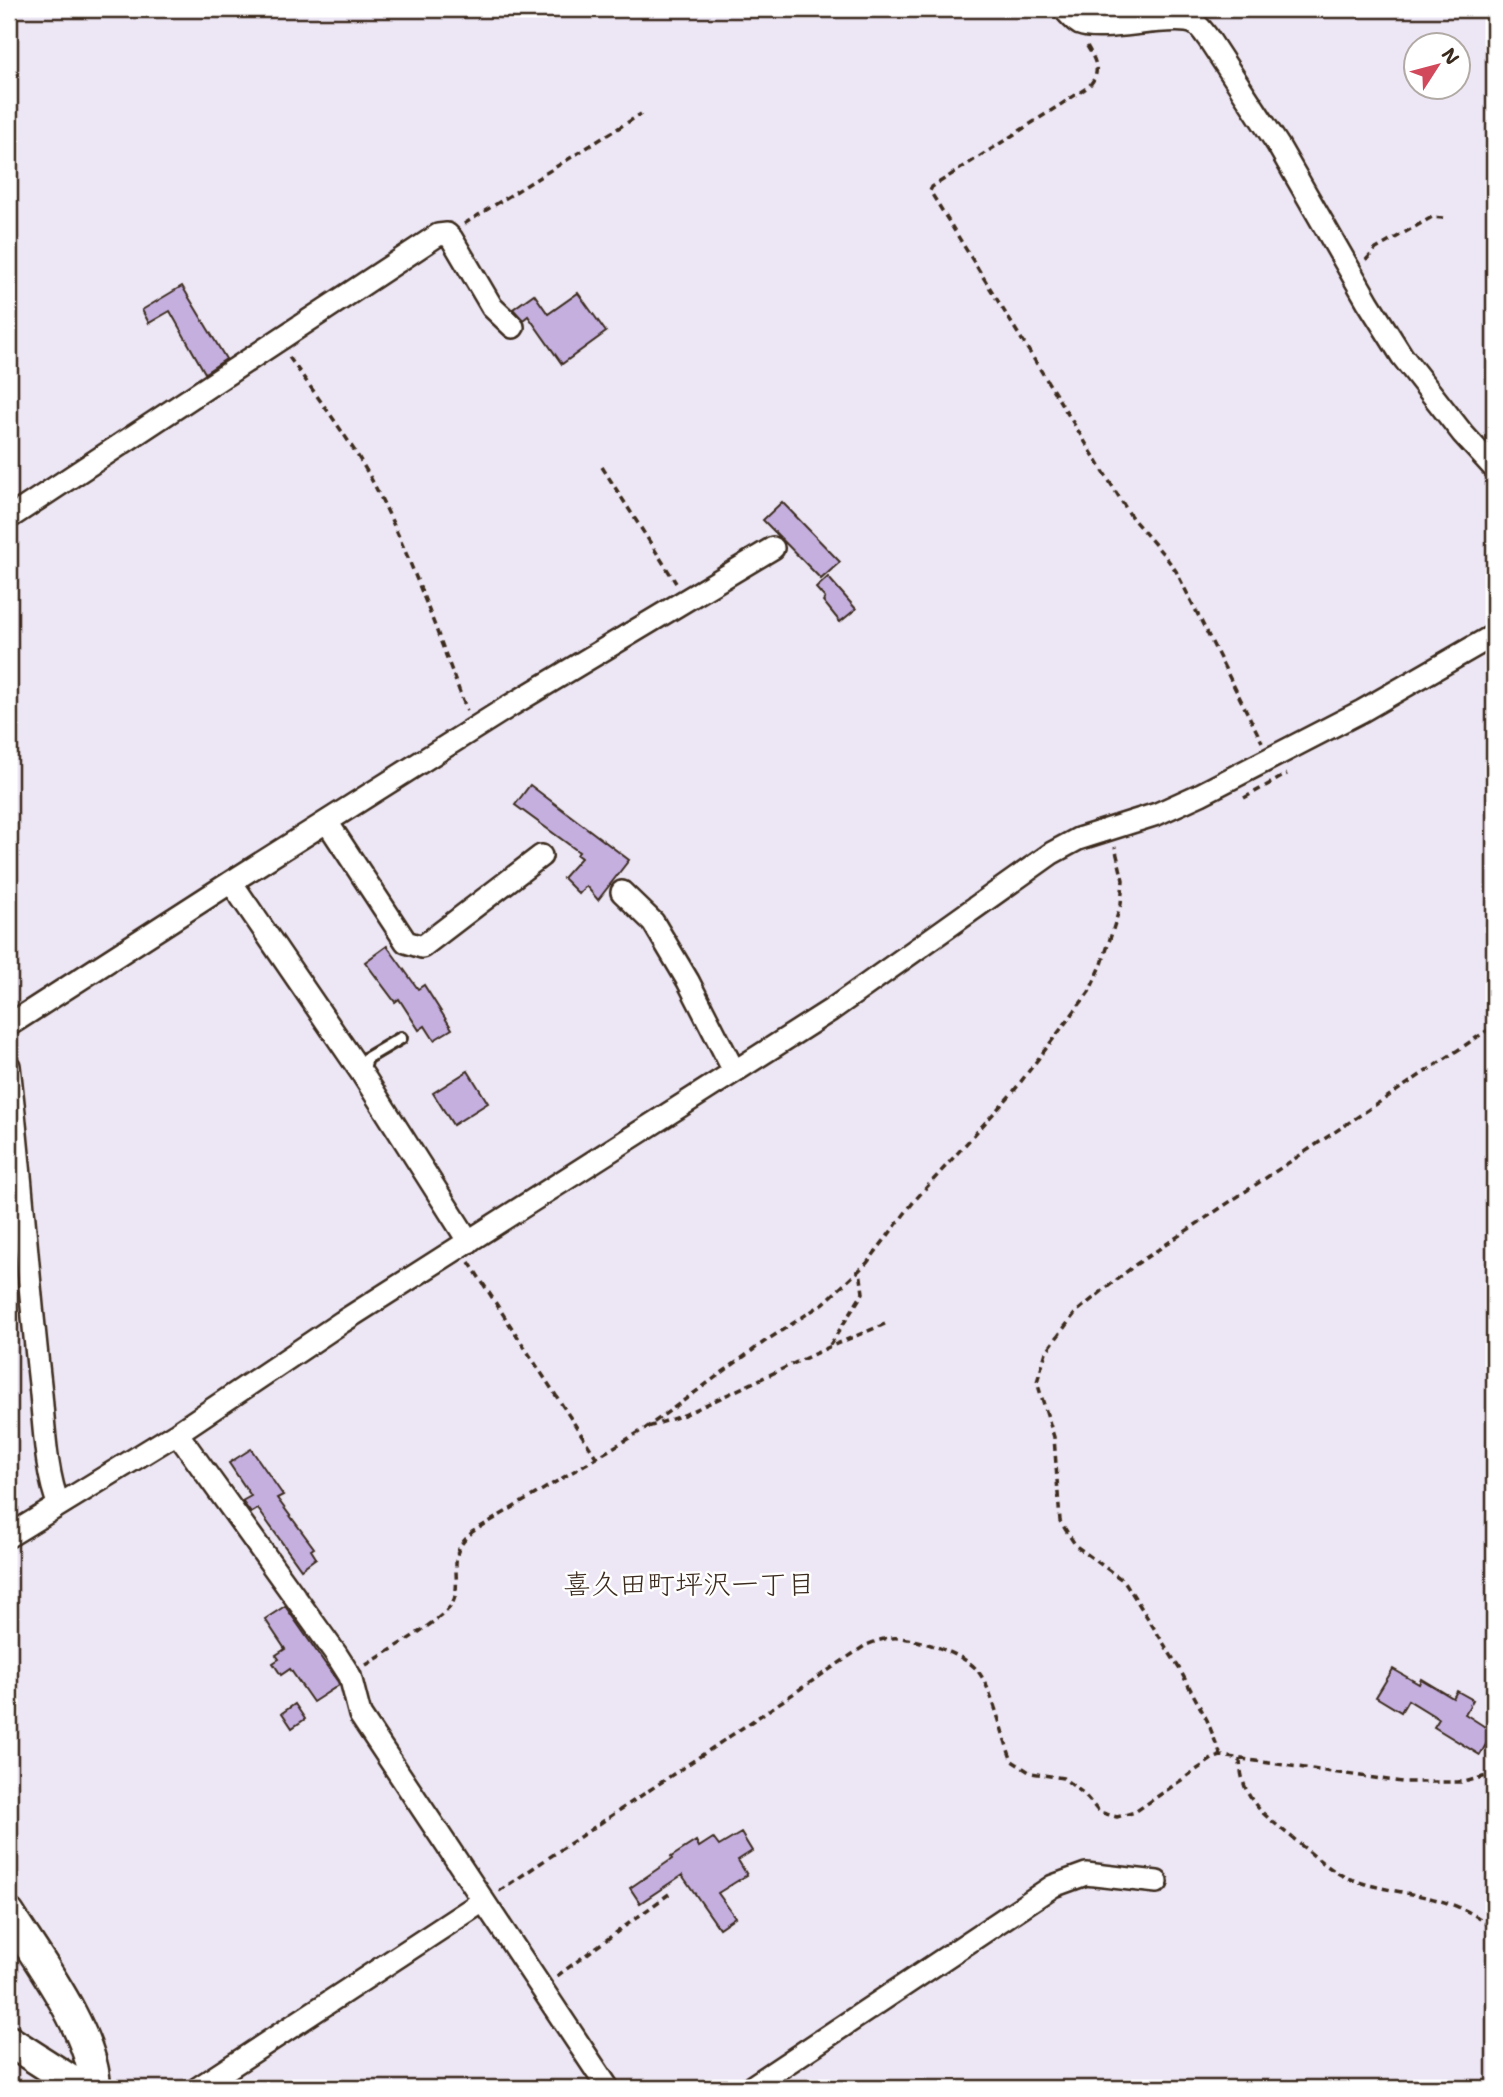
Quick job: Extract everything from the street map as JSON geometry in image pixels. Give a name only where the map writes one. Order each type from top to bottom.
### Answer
[{"type":"street","points":[[1072,16],[1093,26],[1166,21],[1197,25],[1278,145],[1402,356],[1463,434],[1494,468]]},
{"type":"street","points":[[9,518],[439,235],[447,234],[452,239],[492,307],[513,327]]},
{"type":"street","points":[[9,1025],[474,729],[686,598],[773,548]]},
{"type":"street","points":[[9,1536],[177,1433],[342,1322],[831,1010],[1052,853],[1078,839],[1157,814],[1270,759],[1362,711],[1494,635]]},
{"type":"street","points":[[327,822],[406,942],[422,947],[541,856]]},
{"type":"street","points":[[231,882],[363,1075],[464,1245]]},
{"type":"street","points":[[622,892],[653,922],[688,981],[734,1071]]},
{"type":"street","points":[[9,1066],[46,1431],[53,1492],[59,1505]]},
{"type":"street","points":[[177,1433],[336,1654],[349,1676],[360,1715],[608,2088]]},
{"type":"street","points":[[750,2088],[1053,1886],[1086,1874],[1157,1882]]},
{"type":"street","points":[[198,2088],[483,1901]]},
{"type":"street","points":[[9,1914],[69,2011],[87,2048],[95,2088]]},
{"type":"street","points":[[9,2041],[82,2088]]},
{"type":"lane","points":[[363,1075],[367,1058],[401,1038]]},
{"type":"path","points":[[1072,16],[1098,67],[1094,82],[932,187],[930,191],[1132,518],[1175,571],[1270,759]]},
{"type":"path","points":[[447,234],[640,114]]},
{"type":"path","points":[[1352,275],[1376,249],[1432,217],[1443,218]]},
{"type":"path","points":[[284,349],[352,446],[377,489],[401,539],[474,729]]},
{"type":"path","points":[[602,467],[686,598]]},
{"type":"path","points":[[349,1676],[428,1625],[452,1604],[457,1553],[472,1532],[646,1428],[764,1342],[824,1303],[878,1250],[915,1200],[1013,1092],[1089,992],[1102,964],[1121,904],[1121,870],[1114,843],[1106,831]]},
{"type":"path","points":[[1221,1756],[1207,1720],[1179,1668],[1125,1582],[1076,1546],[1060,1521],[1054,1437],[1038,1382],[1046,1352],[1076,1312],[1135,1265],[1494,1026]]},
{"type":"path","points":[[464,1245],[596,1457]]},
{"type":"path","points":[[829,1347],[863,1293],[860,1270]]},
{"type":"path","points":[[646,1428],[684,1415],[829,1347],[885,1324]]},
{"type":"path","points":[[483,1901],[866,1645],[892,1638],[914,1639],[954,1654],[976,1669],[989,1692],[1012,1761],[1031,1773],[1063,1778],[1083,1793],[1099,1812],[1116,1817],[1135,1812],[1212,1759],[1221,1756],[1402,1782],[1464,1782],[1494,1774]]},
{"type":"path","points":[[1240,1759],[1246,1788],[1264,1816],[1337,1873],[1364,1883],[1451,1904],[1481,1919],[1494,1930]]},
{"type":"path","points":[[541,1987],[669,1894]]},
{"type":"building","points":[[182,286],[226,359],[205,373],[170,311],[149,323],[142,310]]},
{"type":"building","points":[[578,293],[606,332],[562,364],[528,316],[523,320],[513,309],[534,294],[548,314]]},
{"type":"building","points":[[782,502],[840,562],[821,579],[763,520]]},
{"type":"building","points":[[828,577],[856,609],[840,622],[816,588]]},
{"type":"building","points":[[530,785],[629,860],[598,900],[586,886],[579,894],[563,878],[581,858],[577,855],[579,852],[515,805]]},
{"type":"building","points":[[387,946],[418,989],[424,985],[452,1029],[434,1040],[425,1026],[419,1030],[399,999],[395,1002],[365,962]]},
{"type":"building","points":[[468,1071],[488,1103],[453,1125],[433,1093]]},
{"type":"building","points":[[251,1449],[283,1495],[277,1498],[314,1548],[311,1550],[316,1558],[301,1569],[258,1509],[251,1513],[242,1501],[251,1496],[229,1463]]},
{"type":"building","points":[[285,1606],[339,1685],[313,1702],[290,1669],[281,1675],[273,1663],[279,1659],[276,1655],[285,1649],[265,1619]]},
{"type":"building","points":[[1393,1669],[1419,1684],[1421,1679],[1453,1698],[1457,1691],[1473,1700],[1465,1714],[1493,1732],[1480,1755],[1434,1727],[1439,1719],[1408,1700],[1401,1712],[1376,1697]]},
{"type":"building","points":[[295,1704],[305,1719],[292,1728],[282,1713]]},
{"type":"building","points":[[741,1833],[752,1851],[738,1860],[747,1875],[718,1893],[735,1917],[719,1928],[682,1875],[640,1903],[630,1888],[696,1841],[699,1847],[713,1838],[719,1846]]},
{"type":"district","name":"喜久田町坪沢一丁目","points":[[689,1584]]}]
